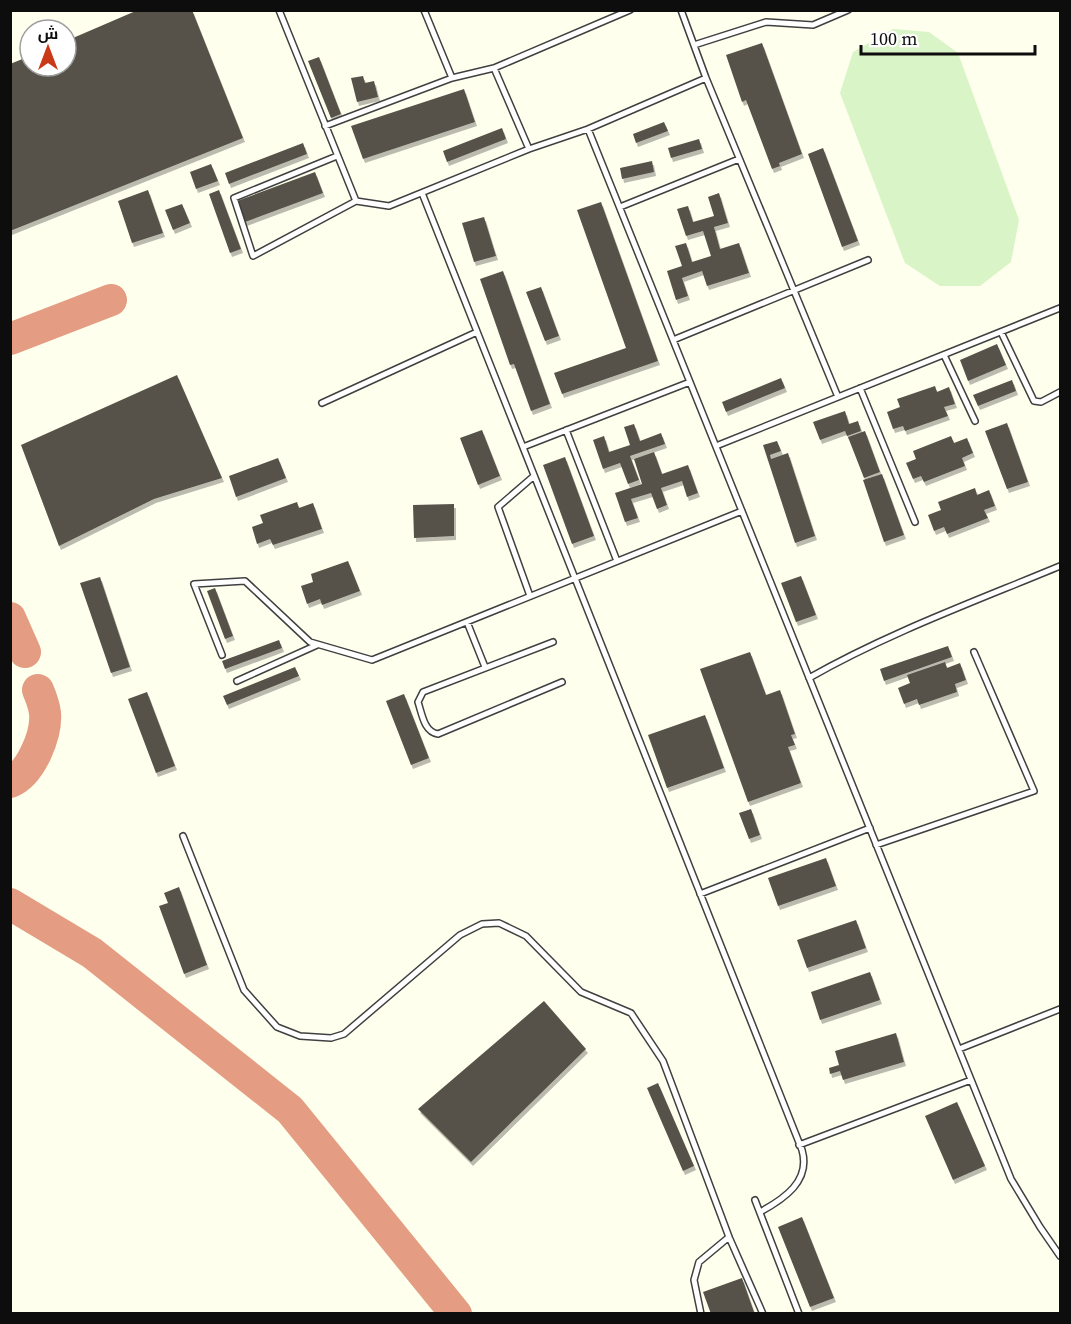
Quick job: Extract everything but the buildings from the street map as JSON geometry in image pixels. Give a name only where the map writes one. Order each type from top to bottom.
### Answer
[{"type":"lane","points":[[279,10],[356,201]]},
{"type":"lane","points":[[424,10],[452,78]]},
{"type":"lane","points":[[325,126],[452,78],[494,68],[630,10]]},
{"type":"lane","points":[[681,10],[706,78],[838,397]]},
{"type":"lane","points":[[694,45],[766,22],[813,25],[848,10]]},
{"type":"lane","points":[[494,68],[529,150]]},
{"type":"lane","points":[[338,156],[234,198],[253,256],[356,201],[389,206],[588,129],[706,78]]},
{"type":"lane","points":[[588,129],[1011,1179],[1060,1256]]},
{"type":"lane","points":[[620,207],[740,159]]},
{"type":"lane","points":[[422,193],[799,1145],[804,1162],[801,1180],[776,1204],[760,1212]]},
{"type":"lane","points":[[673,340],[868,260]]},
{"type":"lane","points":[[716,446],[1060,308]]},
{"type":"lane","points":[[322,403],[477,332]]},
{"type":"lane","points":[[1001,332],[1034,401],[1041,402],[1060,392]]},
{"type":"lane","points":[[944,355],[975,421]]},
{"type":"lane","points":[[523,447],[690,382]]},
{"type":"lane","points":[[860,388],[915,522]]},
{"type":"lane","points":[[566,430],[617,561]]},
{"type":"lane","points":[[530,596],[498,507],[534,476]]},
{"type":"lane","points":[[222,655],[194,584],[245,581],[310,642],[372,660],[742,511]]},
{"type":"lane","points":[[809,678],[949,612],[1060,566]]},
{"type":"lane","points":[[467,622],[485,667]]},
{"type":"lane","points":[[553,642],[485,667],[420,695],[418,702],[429,731],[433,734],[444,733],[562,682]]},
{"type":"lane","points":[[237,681],[317,645]]},
{"type":"lane","points":[[876,845],[1034,791],[974,652]]},
{"type":"lane","points":[[700,894],[870,828]]},
{"type":"lane","points":[[183,836],[244,990],[277,1026],[300,1036],[331,1038],[344,1034],[460,935],[482,924],[499,923],[526,936],[581,992],[631,1013],[663,1061],[729,1238],[762,1314]]},
{"type":"lane","points":[[959,1049],[1060,1009]]},
{"type":"lane","points":[[799,1145],[971,1080]]},
{"type":"lane","points":[[755,1200],[799,1314]]},
{"type":"lane","points":[[701,1314],[694,1280],[699,1262],[729,1238]]},
{"type":"green space","points":[[893,29],[929,32],[958,53],[1019,220],[1011,262],[980,286],[940,286],[905,263],[840,93],[853,52]]},
{"type":"taxiway","points":[[10,339],[111,300]]},
{"type":"taxiway","points":[[10,618],[25,652]]},
{"type":"taxiway","points":[[10,782],[25,771],[40,742],[45,713],[38,690]]},
{"type":"taxiway","points":[[10,904],[92,953],[290,1110],[456,1314]]}]
